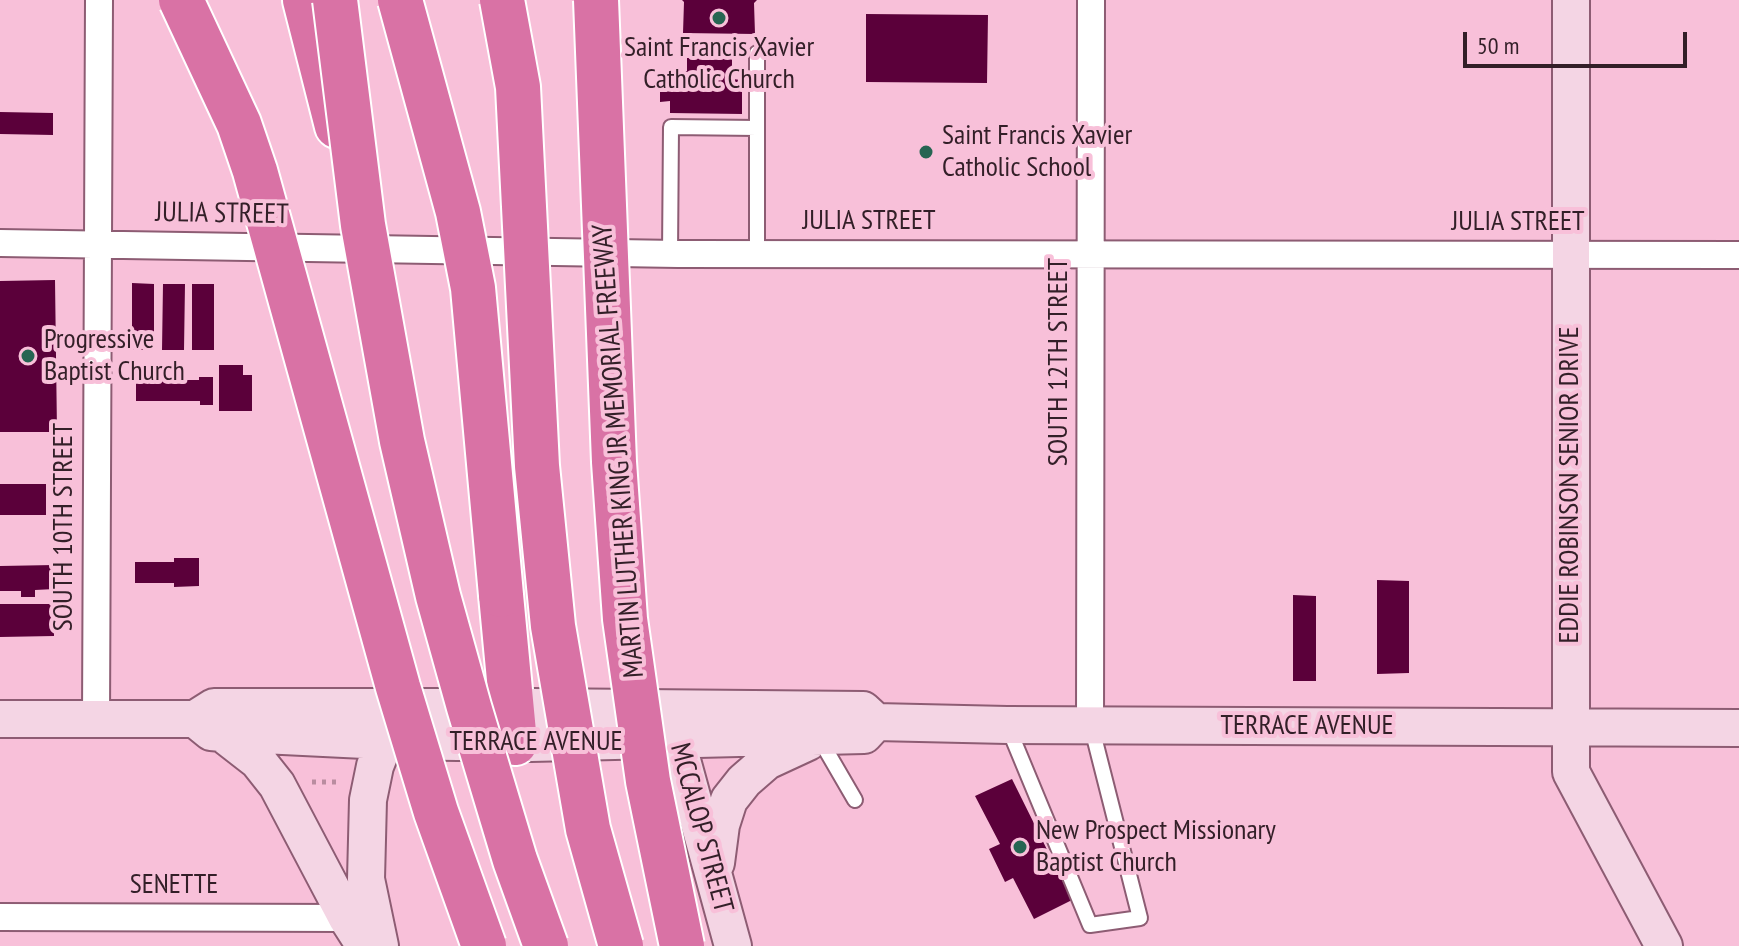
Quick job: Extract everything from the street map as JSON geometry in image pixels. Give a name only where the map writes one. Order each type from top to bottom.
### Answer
[{"type":"highway","points":[[181,0],[239,124],[255,171],[398,687],[436,812],[484,946]]},
{"type":"highway","points":[[305,0],[363,225]]},
{"type":"highway","points":[[335,0],[363,225],[402,441],[438,596],[515,860],[546,946]]},
{"type":"highway","points":[[400,0],[458,212],[473,288],[513,725]]},
{"type":"highway","points":[[502,0],[516,73],[520,116],[537,466],[553,626],[588,829],[621,946]]},
{"type":"highway","name":"MARTIN LUTHER KING JR MEMORIAL FREEWAY","points":[[596,0],[604,250],[620,567],[648,781],[682,946]]},
{"type":"street","name":"SOUTH 10TH STREET","points":[[96,719],[99,0]]},
{"type":"street","name":"SOUTH 12TH STREET","points":[[1090,725],[1091,0]]},
{"type":"street","name":"EDDIE ROBINSON SENIOR DRIVE","points":[[1571,0],[1571,772],[1664,946]]},
{"type":"street","name":"JULIA STREET","points":[[0,243],[670,254],[1739,255]]},
{"type":"street","name":"TERRACE AVENUE","points":[[208,726],[214,707],[420,707],[513,725]]},
{"type":"street","points":[[380,946],[366,879],[368,800],[375,766],[385,741],[398,723],[420,707]]},
{"type":"street","name":"TERRACE AVENUE","points":[[672,726],[863,710],[876,722],[1007,725],[1739,728]]},
{"type":"street","name":"TERRACE AVENUE","points":[[0,719],[96,719],[385,741],[513,725],[672,726],[819,738],[864,735],[876,722]]},
{"type":"street","points":[[208,726],[258,761],[277,785],[356,932]]},
{"type":"street","name":"MCCALOP STREET","points":[[672,726],[733,946]]},
{"type":"street","points":[[714,873],[721,825],[729,800],[744,781],[767,761],[819,738]]},
{"type":"street","name":"SENETTE","points":[[0,917],[356,932]]},
{"type":"lane","points":[[757,53],[757,254]]},
{"type":"lane","points":[[670,254],[671,127],[757,128]]},
{"type":"lane","points":[[1007,725],[1090,925],[1140,918],[1090,725]]},
{"type":"lane","points":[[819,738],[855,800]]},
{"type":"path","points":[[306,782],[351,782]]},
{"type":"building","name":"Saint Francis Xavier Catholic Church","points":[[682,0],[757,0],[754,3],[755,34],[683,33]]},
{"type":"building","points":[[866,14],[988,15],[987,83],[866,82]]},
{"type":"building","points":[[687,58],[732,59],[732,79],[742,80],[742,114],[670,113],[670,101],[660,102],[660,71],[687,71]]},
{"type":"building","points":[[0,112],[53,113],[53,135],[0,134]]},
{"type":"building","name":"Progressive Baptist Church","points":[[55,280],[57,432],[0,432],[0,281]]},
{"type":"building","points":[[132,283],[154,284],[154,350],[132,350]]},
{"type":"building","points":[[163,284],[185,284],[184,350],[162,350]]},
{"type":"building","points":[[192,284],[214,284],[214,350],[192,350]]},
{"type":"building","points":[[219,365],[243,365],[243,375],[252,375],[252,411],[219,411]]},
{"type":"building","points":[[199,377],[213,377],[213,405],[200,405],[200,401],[136,401],[136,380],[199,380]]},
{"type":"building","points":[[0,484],[46,484],[46,515],[0,515]]},
{"type":"building","points":[[174,558],[199,558],[199,586],[135,583],[135,562],[174,562]]},
{"type":"building","points":[[54,565],[55,589],[35,590],[35,597],[21,597],[21,591],[0,591],[0,566]]},
{"type":"building","points":[[1377,580],[1409,581],[1409,673],[1377,674]]},
{"type":"building","points":[[1293,595],[1316,596],[1316,681],[1293,681]]},
{"type":"building","points":[[0,604],[54,604],[54,636],[0,637]]},
{"type":"building","name":"New Prospect Missionary Baptist Church","points":[[1012,779],[1072,900],[1034,919],[1013,878],[1005,882],[989,849],[1000,844],[975,796]]},
{"type":"place","name":"Saint Francis Xavier Catholic Church","points":[[719,18]]},
{"type":"place","name":"Saint Francis Xavier Catholic School","points":[[926,152]]},
{"type":"place","name":"Progressive Baptist Church","points":[[28,356]]},
{"type":"place","name":"New Prospect Missionary Baptist Church","points":[[1020,847]]}]
